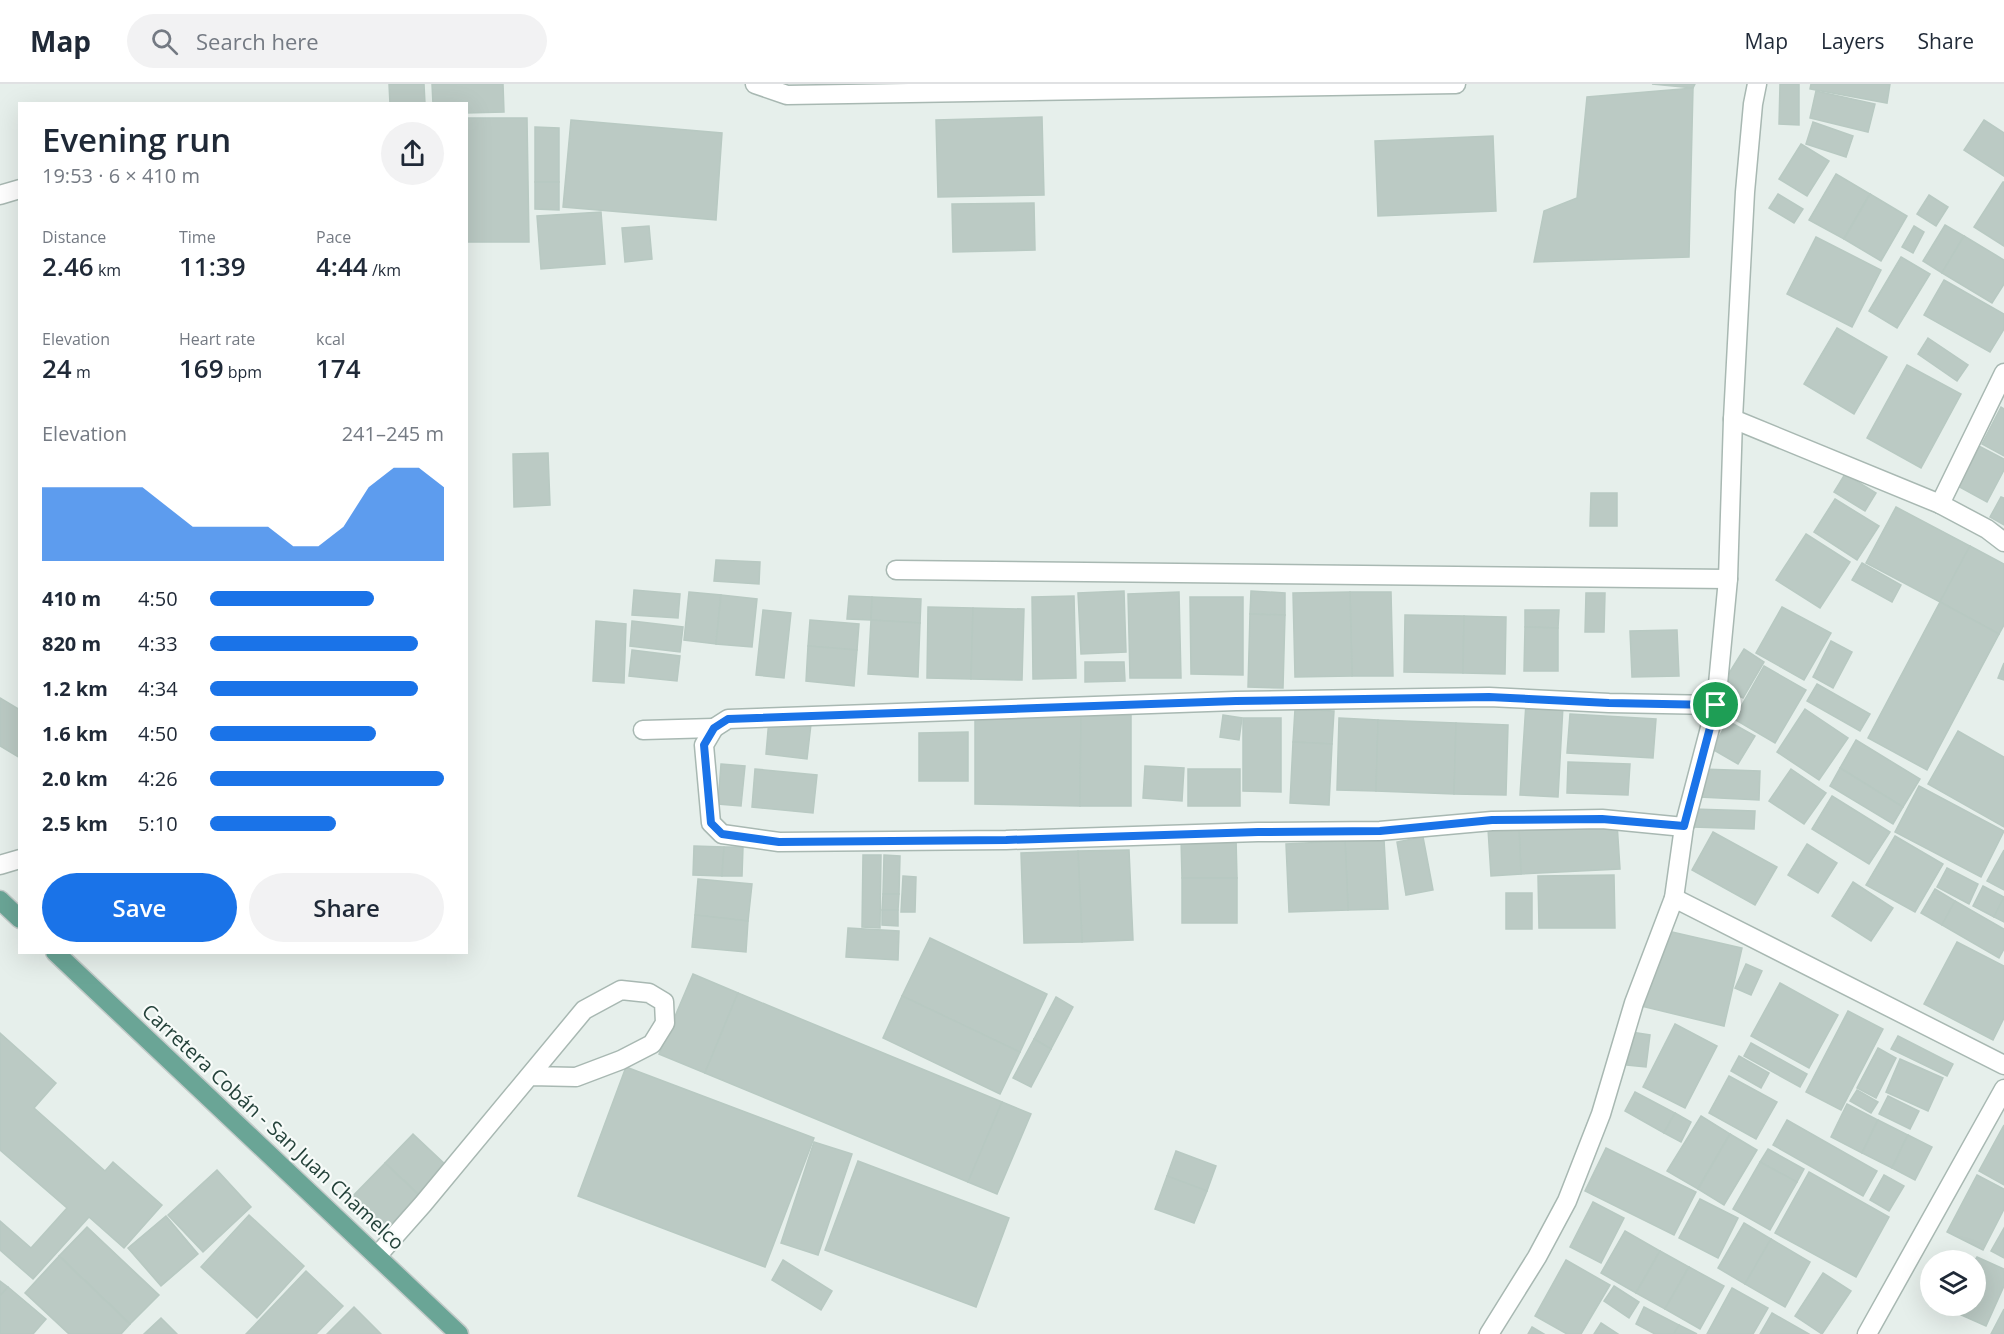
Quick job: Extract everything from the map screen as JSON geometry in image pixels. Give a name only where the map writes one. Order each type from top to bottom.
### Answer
[{"type":"main road","points":[[0,900],[18,917]]},
{"type":"main road","name":"Carretera Cobán - San Juan Chamelco","points":[[57,954],[459,1334]]},
{"type":"street","points":[[755,84],[787,95],[1456,84]]},
{"type":"street","points":[[1489,1334],[1537,1257],[1567,1201],[1601,1114],[1634,1003],[1674,898],[1684,826],[1716,705],[1728,579],[1733,419],[1745,192],[1757,84]]},
{"type":"street","points":[[0,195],[18,190]]},
{"type":"street","points":[[1940,504],[2004,373]]},
{"type":"street","points":[[1733,419],[1940,504],[1988,529],[2004,542]]},
{"type":"street","points":[[896,570],[1728,579]]},
{"type":"street","points":[[1684,826],[1602,819],[1492,820],[1380,831],[1258,832],[1006,840],[779,842],[722,834],[711,823],[704,745],[714,728],[728,719],[1236,701],[1489,697],[1716,705]]},
{"type":"street","points":[[643,730],[714,728]]},
{"type":"street","points":[[0,865],[18,860]]},
{"type":"street","points":[[1674,898],[2004,1065]]},
{"type":"street","points":[[377,1257],[584,1010],[621,990],[649,993],[664,1002],[665,1023],[652,1044],[621,1060],[576,1077],[530,1076]]},
{"type":"street","points":[[1874,1332],[2004,1089]]},
{"type":"building","points":[[389,84],[424,84],[425,102],[390,102]]},
{"type":"building","points":[[432,84],[503,84],[504,112],[468,113],[468,102],[433,102]]},
{"type":"building","points":[[1652,84],[1695,84],[1693,88]]},
{"type":"building","points":[[1780,84],[1799,84],[1799,125],[1779,124]]},
{"type":"building","points":[[1811,84],[1890,84],[1887,103],[1810,89]]},
{"type":"building","points":[[1693,88],[1689,257],[1534,262],[1544,211],[1577,198],[1587,97]]},
{"type":"building","points":[[1816,91],[1875,104],[1868,132],[1810,118]]},
{"type":"building","points":[[1042,117],[1044,195],[938,197],[936,120]]},
{"type":"building","points":[[468,118],[527,118],[529,242],[468,242]]},
{"type":"building","points":[[571,120],[722,133],[716,220],[563,207]]},
{"type":"building","points":[[1984,120],[2004,133],[2004,176],[1964,150]]},
{"type":"building","points":[[1813,122],[1853,136],[1846,157],[1806,144]]},
{"type":"building","points":[[535,127],[559,128],[559,182],[535,182]]},
{"type":"building","points":[[1493,136],[1496,211],[1378,216],[1375,141]]},
{"type":"building","points":[[1801,144],[1829,161],[1807,196],[1779,179]]},
{"type":"building","points":[[1836,174],[1870,194],[1844,239],[1809,220]]},
{"type":"building","points":[[535,182],[559,182],[559,210],[535,209]]},
{"type":"building","points":[[2004,182],[2004,246],[1974,227]]},
{"type":"building","points":[[1778,194],[1803,209],[1794,223],[1769,208]]},
{"type":"building","points":[[1870,194],[1907,216],[1881,261],[1844,239]]},
{"type":"building","points":[[1929,195],[1948,207],[1936,226],[1917,214]]},
{"type":"building","points":[[1034,203],[1035,250],[953,252],[952,204]]},
{"type":"building","points":[[601,212],[605,264],[541,269],[537,216]]},
{"type":"building","points":[[1945,225],[1964,236],[1942,273],[1923,261]]},
{"type":"building","points":[[649,226],[652,259],[625,262],[622,228]]},
{"type":"building","points":[[1914,226],[1924,232],[1913,253],[1902,247]]},
{"type":"building","points":[[1964,236],[2004,260],[2004,284],[1992,303],[1942,273]]},
{"type":"building","points":[[1816,237],[1881,270],[1852,327],[1787,294]]},
{"type":"building","points":[[1901,257],[1930,274],[1897,328],[1869,311]]},
{"type":"building","points":[[1944,280],[2004,314],[2004,329],[1990,352],[1924,315]]},
{"type":"building","points":[[1837,328],[1887,357],[1854,414],[1804,384]]},
{"type":"building","points":[[1928,338],[1968,365],[1957,381],[1918,354]]},
{"type":"building","points":[[1907,365],[1961,394],[1921,468],[1867,438]]},
{"type":"building","points":[[2001,407],[2004,409],[2004,456],[1982,444]]},
{"type":"building","points":[[1975,444],[2004,459],[2004,470],[1987,502],[1954,484]]},
{"type":"building","points":[[548,453],[550,505],[514,507],[513,454]]},
{"type":"building","points":[[1845,474],[1876,493],[1865,511],[1834,492]]},
{"type":"building","points":[[1591,493],[1617,493],[1617,526],[1590,526]]},
{"type":"building","points":[[2001,497],[2004,498],[2004,525],[1990,517]]},
{"type":"building","points":[[1835,499],[1879,526],[1857,560],[1814,532]]},
{"type":"building","points":[[1896,507],[1970,546],[1940,602],[1866,563]]},
{"type":"building","points":[[1806,534],[1850,562],[1820,608],[1776,580]]},
{"type":"building","points":[[1970,546],[2004,564],[2004,625],[1999,634],[1940,602]]},
{"type":"building","points":[[716,560],[760,562],[759,584],[714,581]]},
{"type":"building","points":[[1862,563],[1901,585],[1892,602],[1852,580]]},
{"type":"building","points":[[634,590],[680,594],[678,618],[632,615]]},
{"type":"building","points":[[1124,591],[1126,652],[1081,654],[1078,593]]},
{"type":"building","points":[[1251,591],[1285,593],[1285,615],[1250,614]]},
{"type":"building","points":[[689,592],[721,595],[716,644],[684,640]]},
{"type":"building","points":[[1179,592],[1181,678],[1130,678],[1128,594]]},
{"type":"building","points":[[1350,592],[1391,592],[1393,676],[1352,676]]},
{"type":"building","points":[[1350,592],[1352,676],[1295,677],[1293,593]]},
{"type":"building","points":[[1586,593],[1605,593],[1604,632],[1585,632]]},
{"type":"building","points":[[721,595],[757,599],[752,647],[716,644]]},
{"type":"building","points":[[849,596],[872,597],[871,620],[847,619]]},
{"type":"building","points":[[1074,596],[1076,678],[1033,679],[1032,597]]},
{"type":"building","points":[[872,597],[921,599],[920,623],[871,620]]},
{"type":"building","points":[[1190,597],[1243,597],[1243,675],[1191,674]]},
{"type":"building","points":[[1940,602],[1999,634],[1927,770],[1868,738]]},
{"type":"building","points":[[928,607],[973,608],[971,679],[927,678]]},
{"type":"building","points":[[1782,607],[1831,633],[1804,680],[1756,653]]},
{"type":"building","points":[[973,608],[1024,609],[1022,680],[971,679]]},
{"type":"building","points":[[763,610],[791,613],[784,678],[756,675]]},
{"type":"building","points":[[1525,610],[1559,610],[1558,628],[1525,627]]},
{"type":"building","points":[[1250,614],[1285,615],[1283,688],[1248,687]]},
{"type":"building","points":[[1405,615],[1464,616],[1463,673],[1404,672]]},
{"type":"building","points":[[1464,616],[1506,617],[1505,674],[1463,673]]},
{"type":"building","points":[[810,620],[859,624],[857,650],[808,646]]},
{"type":"building","points":[[871,620],[920,623],[918,677],[868,674]]},
{"type":"building","points":[[596,621],[626,624],[624,683],[593,681]]},
{"type":"building","points":[[632,621],[683,627],[680,652],[630,646]]},
{"type":"building","points":[[1525,627],[1558,628],[1558,671],[1524,671]]},
{"type":"building","points":[[1677,630],[1679,676],[1632,677],[1630,631]]},
{"type":"building","points":[[1831,641],[1852,652],[1833,688],[1813,677]]},
{"type":"building","points":[[808,646],[857,650],[854,686],[806,681]]},
{"type":"building","points":[[1744,649],[1764,662],[1743,698],[1721,686]]},
{"type":"building","points":[[632,650],[680,656],[677,681],[629,676]]},
{"type":"building","points":[[1085,662],[1124,662],[1125,681],[1085,682]]},
{"type":"building","points":[[2004,663],[2004,680],[1998,678]]},
{"type":"building","points":[[1764,666],[1806,690],[1775,743],[1734,719]]},
{"type":"building","points":[[1817,684],[1870,714],[1860,731],[1807,701]]},
{"type":"building","points":[[0,698],[18,709],[18,757],[0,746]]},
{"type":"building","points":[[1526,703],[1563,706],[1558,797],[1520,795]]},
{"type":"building","points":[[1295,709],[1334,711],[1332,744],[1293,742]]},
{"type":"building","points":[[1805,709],[1848,738],[1819,780],[1777,752]]},
{"type":"building","points":[[975,712],[1081,714],[1080,806],[975,804]]},
{"type":"building","points":[[1081,714],[1131,714],[1131,806],[1080,806]]},
{"type":"building","points":[[1570,714],[1656,719],[1653,758],[1567,753]]},
{"type":"building","points":[[1223,715],[1242,718],[1239,740],[1220,737]]},
{"type":"building","points":[[1243,718],[1281,718],[1281,792],[1243,791]]},
{"type":"building","points":[[1339,718],[1378,720],[1376,791],[1337,790]]},
{"type":"building","points":[[769,719],[811,724],[807,759],[766,754]]},
{"type":"building","points":[[1378,720],[1456,723],[1454,794],[1376,791]]},
{"type":"building","points":[[1728,721],[1755,736],[1738,764],[1712,749]]},
{"type":"building","points":[[1456,723],[1508,725],[1506,795],[1454,794]]},
{"type":"building","points":[[1958,731],[2004,757],[2004,827],[1928,784]]},
{"type":"building","points":[[968,732],[968,781],[919,781],[919,733]]},
{"type":"building","points":[[1856,740],[1920,779],[1903,807],[1840,768]]},
{"type":"building","points":[[1293,742],[1332,744],[1329,805],[1290,803]]},
{"type":"building","points":[[1568,762],[1630,764],[1628,795],[1567,793]]},
{"type":"building","points":[[721,764],[745,766],[741,806],[718,804]]},
{"type":"building","points":[[1145,766],[1184,768],[1182,801],[1143,798]]},
{"type":"building","points":[[1840,768],[1903,807],[1893,824],[1830,786]]},
{"type":"building","points":[[755,769],[817,775],[813,813],[752,807]]},
{"type":"building","points":[[1188,769],[1240,769],[1240,806],[1188,806]]},
{"type":"building","points":[[1701,769],[1760,771],[1759,800],[1700,797]]},
{"type":"building","points":[[1791,769],[1826,793],[1804,824],[1769,801]]},
{"type":"building","points":[[1919,786],[2004,831],[1981,877],[1895,832]]},
{"type":"building","points":[[1832,796],[1890,832],[1869,864],[1812,829]]},
{"type":"building","points":[[1693,809],[1755,811],[1754,829],[1693,827]]},
{"type":"building","points":[[1617,823],[1620,869],[1521,874],[1519,827]]},
{"type":"building","points":[[1519,827],[1521,874],[1491,876],[1488,829]]},
{"type":"building","points":[[1713,832],[1777,867],[1755,905],[1692,870]]},
{"type":"building","points":[[1895,836],[1943,864],[1915,912],[1866,885]]},
{"type":"building","points":[[1423,837],[1433,890],[1406,895],[1397,842]]},
{"type":"building","points":[[1181,838],[1236,838],[1237,878],[1182,878]]},
{"type":"building","points":[[1384,840],[1388,909],[1348,910],[1345,841]]},
{"type":"building","points":[[1345,841],[1348,910],[1289,912],[1286,844]]},
{"type":"building","points":[[1807,844],[1837,863],[1818,893],[1788,875]]},
{"type":"building","points":[[694,846],[724,847],[722,876],[693,875]]},
{"type":"building","points":[[724,847],[743,847],[742,876],[722,876]]},
{"type":"building","points":[[1129,850],[1133,940],[1082,942],[1078,851]]},
{"type":"building","points":[[2004,850],[2004,890],[1987,881]]},
{"type":"building","points":[[1078,851],[1082,942],[1024,943],[1021,853]]},
{"type":"building","points":[[863,855],[881,855],[880,928],[862,927]]},
{"type":"building","points":[[884,855],[900,856],[899,894],[883,894]]},
{"type":"building","points":[[1947,868],[1978,884],[1969,904],[1937,887]]},
{"type":"building","points":[[1614,875],[1615,928],[1539,928],[1538,876]]},
{"type":"building","points":[[903,876],[916,877],[915,912],[901,912]]},
{"type":"building","points":[[1182,878],[1237,878],[1237,923],[1182,923]]},
{"type":"building","points":[[698,879],[752,884],[748,921],[695,915]]},
{"type":"building","points":[[1853,882],[1893,908],[1871,941],[1832,916]]},
{"type":"building","points":[[1983,886],[2004,897],[1994,917],[1973,906]]},
{"type":"building","points":[[1935,889],[1955,901],[1942,925],[1921,913]]},
{"type":"building","points":[[1506,893],[1532,893],[1532,929],[1506,929]]},
{"type":"building","points":[[883,894],[899,894],[898,910],[882,910]]},
{"type":"building","points":[[2004,897],[2004,922],[1994,917]]},
{"type":"building","points":[[1955,901],[2004,929],[2004,949],[1999,958],[1942,925]]},
{"type":"building","points":[[882,910],[898,910],[898,926],[882,925]]},
{"type":"building","points":[[695,915],[748,921],[746,952],[692,947]]},
{"type":"building","points":[[848,928],[899,931],[898,960],[846,957]]},
{"type":"building","points":[[1659,929],[1742,948],[1724,1026],[1641,1006]]},
{"type":"building","points":[[930,938],[1047,994],[1020,1052],[902,996]]},
{"type":"building","points":[[1957,942],[2004,966],[2004,1018],[1993,1040],[1924,1004]]},
{"type":"building","points":[[1746,964],[1762,971],[1751,995],[1735,988]]},
{"type":"building","points":[[693,974],[738,993],[705,1073],[659,1054]]},
{"type":"building","points":[[1780,983],[1838,1015],[1809,1068],[1751,1036]]},
{"type":"building","points":[[738,993],[1002,1102],[968,1182],[705,1073]]},
{"type":"building","points":[[902,996],[1020,1052],[1000,1094],[883,1038]]},
{"type":"building","points":[[1056,997],[1073,1007],[1051,1049],[1034,1039]]},
{"type":"building","points":[[1848,1011],[1883,1029],[1841,1110],[1806,1092]]},
{"type":"building","points":[[1675,1024],[1717,1046],[1685,1108],[1643,1087]]},
{"type":"building","points":[[1631,1032],[1650,1035],[1646,1067],[1627,1065]]},
{"type":"building","points":[[0,1033],[56,1083],[34,1108],[105,1171],[113,1162],[162,1205],[124,1248],[89,1217],[33,1279],[0,1250],[0,1221],[31,1248],[67,1208],[0,1150]]},
{"type":"building","points":[[1898,1036],[1953,1064],[1947,1076],[1891,1049]]},
{"type":"building","points":[[1034,1039],[1051,1049],[1031,1087],[1013,1078]]},
{"type":"building","points":[[1751,1043],[1807,1074],[1800,1087],[1744,1056]]},
{"type":"building","points":[[1878,1048],[1896,1058],[1876,1098],[1857,1088]]},
{"type":"building","points":[[1739,1056],[1769,1073],[1761,1088],[1731,1071]]},
{"type":"building","points":[[1900,1059],[1943,1078],[1928,1111],[1886,1092]]},
{"type":"building","points":[[626,1067],[814,1138],[765,1267],[578,1196]]},
{"type":"building","points":[[1729,1076],[1777,1102],[1756,1139],[1709,1113]]},
{"type":"building","points":[[1857,1090],[1878,1102],[1871,1113],[1850,1101]]},
{"type":"building","points":[[1635,1092],[1675,1113],[1664,1133],[1625,1111]]},
{"type":"building","points":[[1888,1096],[1919,1111],[1910,1129],[1879,1114]]},
{"type":"building","points":[[1002,1102],[1031,1114],[997,1194],[968,1182]]},
{"type":"building","points":[[1847,1104],[1878,1120],[1862,1153],[1831,1137]]},
{"type":"building","points":[[1675,1113],[1691,1122],[1681,1142],[1664,1133]]},
{"type":"building","points":[[1701,1116],[1730,1134],[1698,1189],[1667,1171]]},
{"type":"building","points":[[1787,1120],[1877,1171],[1863,1196],[1773,1145]]},
{"type":"building","points":[[1878,1120],[1908,1135],[1892,1168],[1862,1153]]},
{"type":"building","points":[[2004,1125],[2004,1185],[1979,1171]]},
{"type":"building","points":[[413,1134],[447,1166],[419,1195],[385,1163]]},
{"type":"building","points":[[1730,1134],[1757,1150],[1724,1205],[1698,1189]]},
{"type":"building","points":[[1908,1135],[1932,1147],[1915,1180],[1892,1168]]},
{"type":"building","points":[[814,1142],[852,1154],[818,1255],[781,1243]]},
{"type":"building","points":[[1606,1148],[1696,1192],[1674,1235],[1585,1191]]},
{"type":"building","points":[[1768,1149],[1804,1169],[1797,1182],[1760,1162]]},
{"type":"building","points":[[1176,1151],[1216,1166],[1207,1191],[1167,1176]]},
{"type":"building","points":[[858,1161],[1009,1218],[976,1307],[825,1250]]},
{"type":"building","points":[[1760,1162],[1797,1182],[1770,1230],[1733,1209]]},
{"type":"building","points":[[385,1163],[419,1195],[382,1234],[348,1201]]},
{"type":"building","points":[[217,1170],[251,1207],[203,1252],[168,1215]]},
{"type":"building","points":[[1809,1172],[1889,1217],[1856,1277],[1775,1233]]},
{"type":"building","points":[[1884,1175],[1904,1186],[1889,1211],[1870,1200]]},
{"type":"building","points":[[1977,1175],[2004,1189],[2004,1209],[1983,1250],[1947,1232]]},
{"type":"building","points":[[1167,1176],[1207,1191],[1194,1223],[1155,1209]]},
{"type":"building","points":[[1700,1199],[1738,1218],[1718,1258],[1679,1238]]},
{"type":"building","points":[[1593,1202],[1624,1218],[1601,1263],[1570,1247]]},
{"type":"building","points":[[249,1215],[304,1266],[257,1318],[201,1267]]},
{"type":"building","points":[[166,1216],[198,1254],[161,1286],[128,1248]]},
{"type":"building","points":[[1744,1223],[1771,1239],[1745,1284],[1718,1268]]},
{"type":"building","points":[[87,1227],[159,1295],[130,1324],[59,1256]]},
{"type":"building","points":[[2004,1228],[2004,1258],[1991,1251]]},
{"type":"building","points":[[1625,1231],[1660,1251],[1636,1293],[1601,1273]]},
{"type":"building","points":[[1771,1239],[1810,1262],[1785,1307],[1745,1284]]},
{"type":"building","points":[[1660,1251],[1689,1267],[1665,1309],[1636,1293]]},
{"type":"building","points":[[59,1256],[130,1324],[121,1334],[69,1334],[25,1293]]},
{"type":"building","points":[[783,1260],[832,1291],[821,1310],[772,1280]]},
{"type":"building","points":[[1566,1260],[1610,1285],[1581,1334],[1567,1334],[1535,1316]]},
{"type":"building","points":[[1986,1261],[2004,1269],[2004,1286],[1986,1326],[1963,1316],[1986,1316]]},
{"type":"building","points":[[1689,1267],[1724,1286],[1700,1329],[1665,1309]]},
{"type":"building","points":[[306,1271],[343,1306],[316,1334],[246,1334]]},
{"type":"building","points":[[1823,1273],[1851,1291],[1822,1334],[1795,1316]]},
{"type":"building","points":[[0,1281],[8,1287],[0,1296]]},
{"type":"building","points":[[1614,1286],[1639,1302],[1629,1318],[1604,1301]]},
{"type":"building","points":[[8,1287],[46,1319],[33,1334],[0,1334],[0,1296]]},
{"type":"building","points":[[1732,1288],[1768,1308],[1753,1334],[1707,1334]]},
{"type":"building","points":[[354,1307],[381,1334],[327,1334]]},
{"type":"building","points":[[1644,1307],[1679,1325],[1674,1334],[1655,1334],[1636,1324]]},
{"type":"building","points":[[2004,1309],[2004,1334],[1991,1334]]},
{"type":"building","points":[[1772,1313],[1809,1334],[1760,1334]]},
{"type":"building","points":[[161,1318],[177,1334],[144,1334]]},
{"type":"building","points":[[1601,1323],[1618,1334],[1594,1334]]},
{"type":"building","points":[[1679,1325],[1697,1334],[1674,1334]]},
{"type":"building","points":[[1532,1327],[1544,1334],[1528,1334]]},
{"type":"route","points":[[1489,697],[1716,705],[1684,826],[1602,819],[1492,820],[1380,831],[1258,832],[1006,840],[779,842],[722,834],[711,823],[704,745],[714,728],[728,719],[1320,699],[1489,697]]}]
